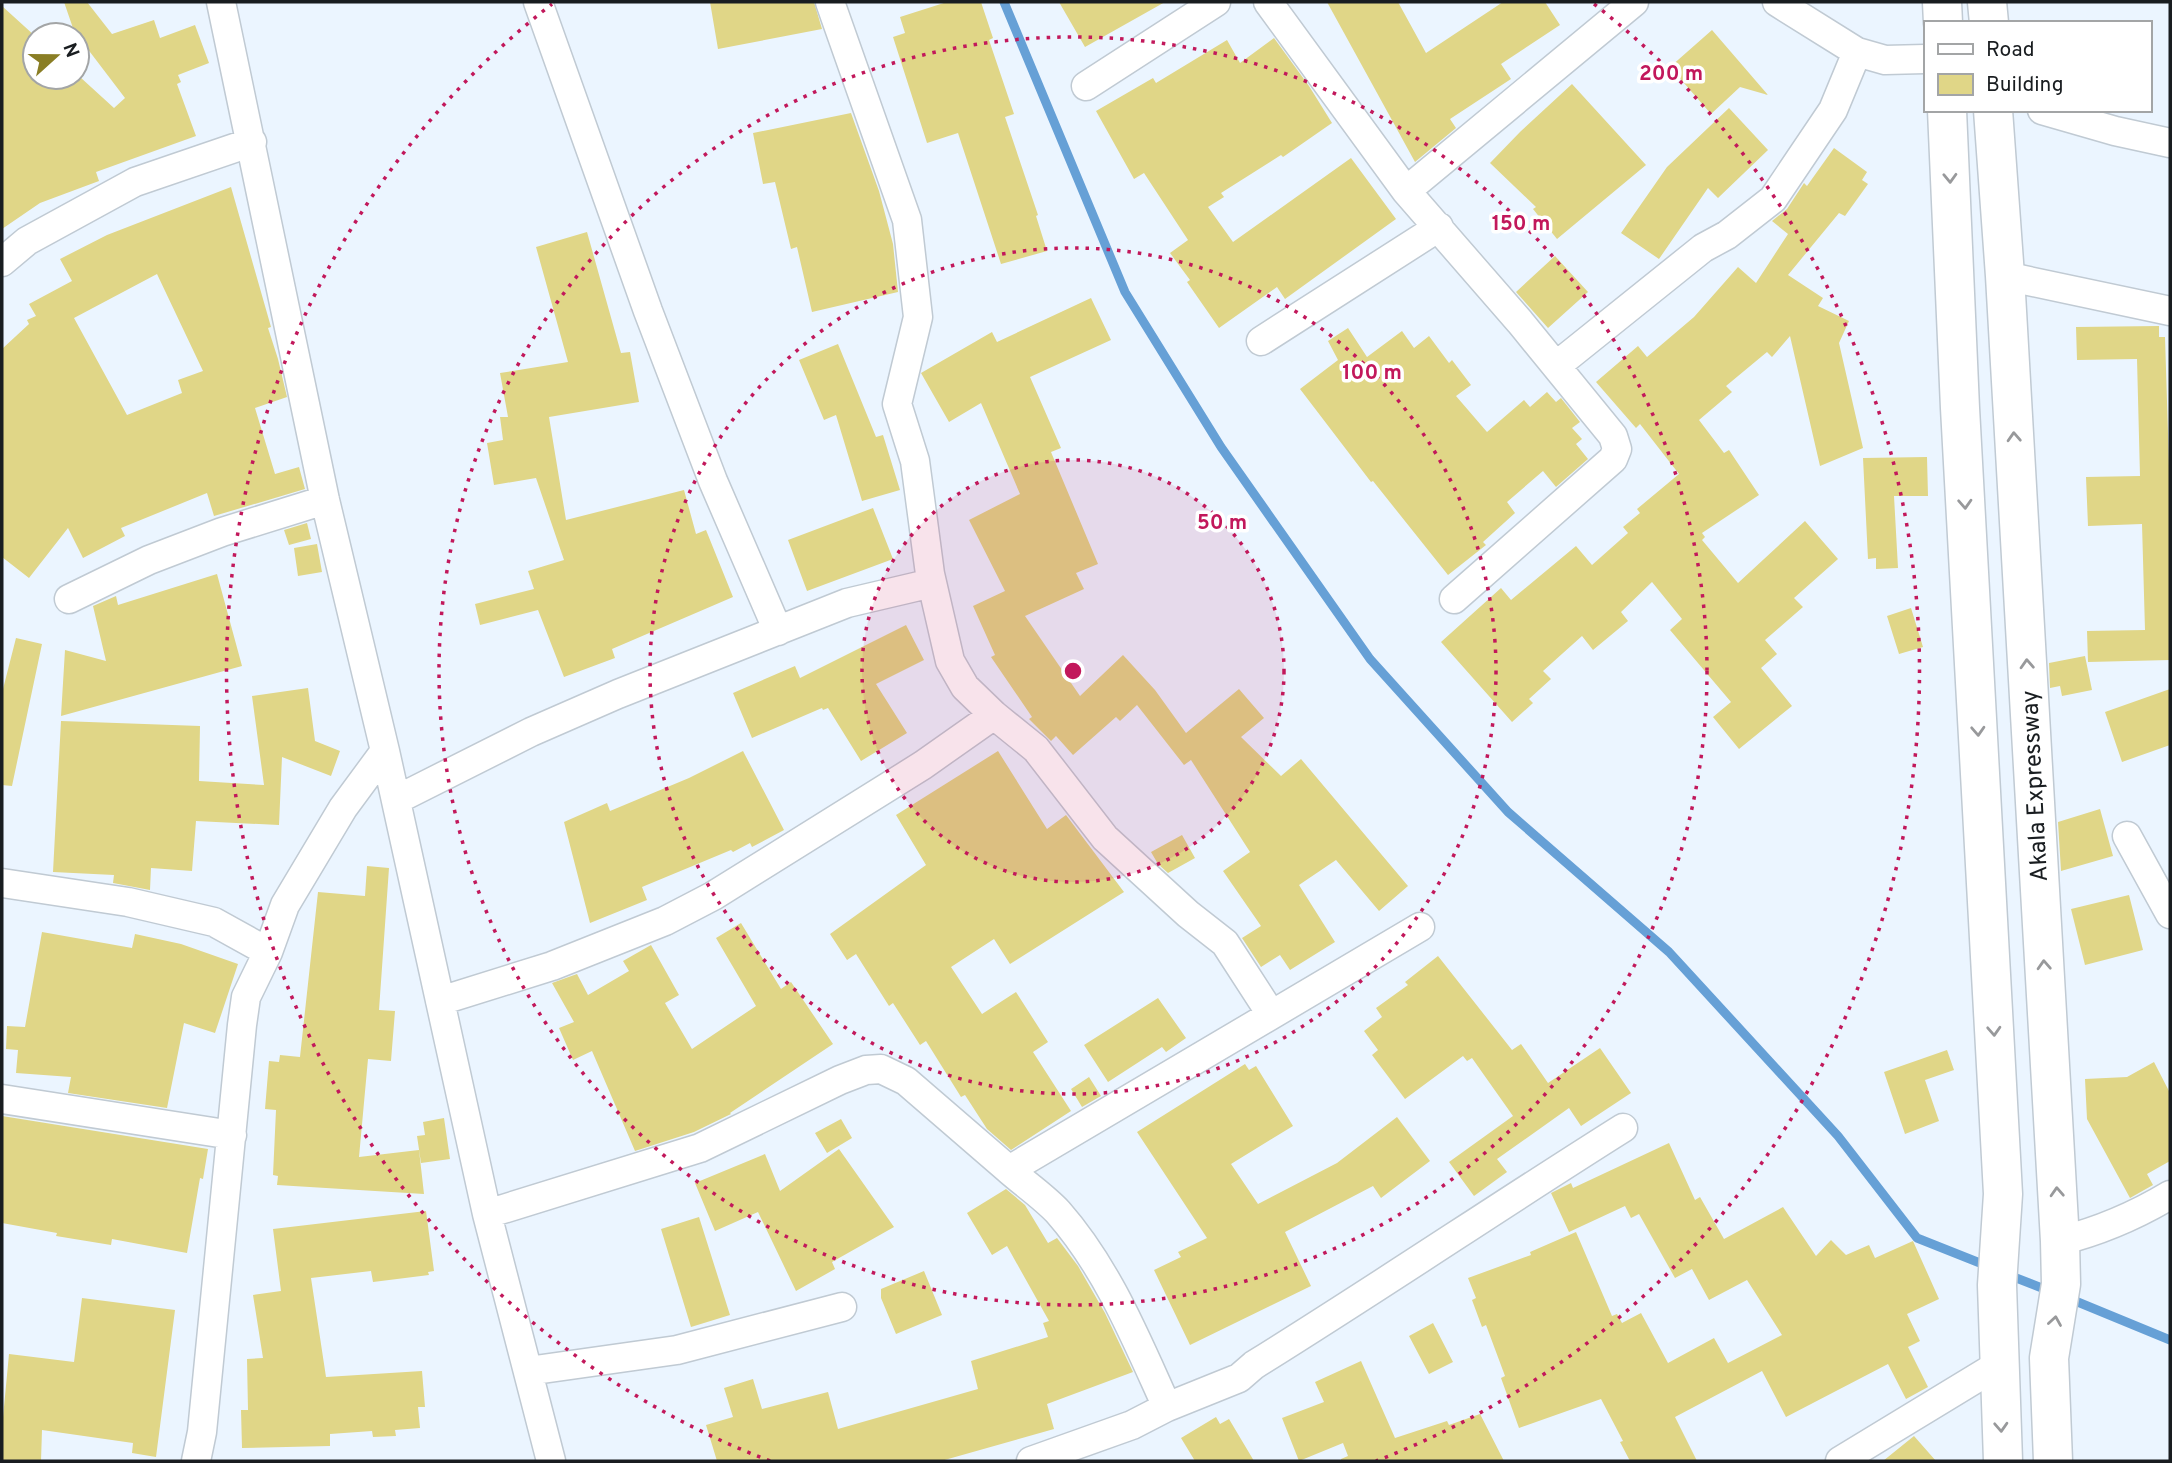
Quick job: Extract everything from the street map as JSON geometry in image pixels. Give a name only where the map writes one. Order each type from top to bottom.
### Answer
[{"type":"main road","points":[[1942,2],[1943,21]]},
{"type":"main road","points":[[1987,2],[1989,21]]},
{"type":"main road","points":[[1947,112],[1961,435],[2003,1194],[1997,1286],[2003,1461]]},
{"type":"main road","name":"Akala Expressway","points":[[1993,112],[2005,276],[2060,1241],[2061,1284],[2049,1358],[2053,1461]]},
{"type":"street","points":[[221,2],[325,500],[385,751],[487,1214],[551,1461]]},
{"type":"street","points":[[538,2],[648,312],[713,481],[778,631]]},
{"type":"street","points":[[830,2],[908,230],[918,317],[897,404],[915,461],[932,583],[950,661],[965,687],[1036,749],[1104,838],[1188,915],[1225,943],[1271,1014]]},
{"type":"street","points":[[1086,86],[1216,2]]},
{"type":"street","points":[[1268,2],[1406,191],[1613,436],[1617,449],[1613,459],[1454,599]]},
{"type":"street","points":[[1406,191],[1634,2]]},
{"type":"street","points":[[1777,2],[1857,52],[1885,60],[1924,59]]},
{"type":"street","points":[[1556,366],[1703,248],[1727,235],[1773,199],[1833,110],[1857,52]]},
{"type":"street","points":[[2049,112],[2170,143]]},
{"type":"street","points":[[2,262],[27,241],[135,182],[251,142]]},
{"type":"street","points":[[1261,341],[1439,227]]},
{"type":"street","points":[[2005,276],[2170,311]]},
{"type":"street","points":[[69,599],[149,560],[222,532],[325,500]]},
{"type":"street","points":[[396,800],[531,732],[618,694],[847,603],[932,583]]},
{"type":"street","points":[[440,1001],[552,966],[665,920],[713,896],[912,772],[994,715]]},
{"type":"street","points":[[196,1461],[202,1432],[246,997],[268,952],[291,894],[343,808],[385,751]]},
{"type":"street","points":[[2127,836],[2170,914]]},
{"type":"street","points":[[2,883],[128,902],[214,922],[268,952]]},
{"type":"street","points":[[1009,1170],[1420,927]]},
{"type":"street","points":[[487,1214],[700,1148],[840,1080],[866,1070],[881,1069],[906,1081],[1056,1210],[1086,1248],[1119,1303],[1167,1408]]},
{"type":"street","points":[[2,1099],[232,1135]]},
{"type":"street","points":[[1031,1461],[1132,1425],[1239,1378],[1254,1365],[1623,1128]]},
{"type":"street","points":[[2060,1241],[2094,1233],[2141,1212],[2170,1195]]},
{"type":"street","points":[[527,1371],[677,1350],[842,1307]]},
{"type":"street","points":[[1840,1461],[1998,1365]]},
{"type":"building","points":[[64,2],[87,2],[112,34],[154,20],[160,38],[195,25],[209,63],[178,75],[181,82],[177,84],[196,136],[96,172],[99,181],[40,203],[2,229],[2,6],[21,23],[21,91],[91,91],[91,87],[114,108],[125,98],[91,53],[91,21],[71,21]]},
{"type":"building","points":[[710,2],[814,2],[822,29],[718,49]]},
{"type":"building","points":[[947,2],[981,2],[993,38],[989,40],[1014,114],[1005,117],[1038,215],[1036,216],[1047,251],[1001,264],[958,133],[927,143],[893,37],[905,33],[900,17]]},
{"type":"building","points":[[1059,2],[1165,2],[1085,47]]},
{"type":"building","points":[[1327,2],[1398,2],[1426,53],[1503,2],[1545,2],[1560,25],[1501,64],[1511,79],[1450,119],[1456,128],[1415,162]]},
{"type":"building","points":[[1712,30],[1768,95],[1740,87],[1711,114],[1670,67]]},
{"type":"building","points":[[1274,38],[1332,123],[1283,157],[1281,155],[1221,193],[1224,197],[1208,207],[1233,242],[1351,158],[1396,219],[1285,299],[1277,287],[1219,328],[1170,253],[1188,240],[1144,173],[1134,179],[1096,111],[1153,78],[1156,83],[1227,40],[1240,63]]},
{"type":"building","points":[[1572,84],[1646,165],[1557,239],[1533,209],[1536,207],[1490,163]]},
{"type":"building","points":[[1729,108],[1768,150],[1718,198],[1708,188],[1659,259],[1621,233],[1667,167]]},
{"type":"building","points":[[851,113],[879,191],[893,244],[898,292],[812,312],[797,247],[791,249],[775,182],[763,184],[753,133]]},
{"type":"building","points":[[1834,148],[1867,172],[1862,180],[1868,184],[1845,216],[1839,213],[1788,275],[1823,298],[1818,306],[1849,321],[1839,343],[1863,448],[1820,466],[1790,336],[1772,357],[1767,352],[1726,386],[1732,392],[1699,420],[1724,453],[1729,450],[1759,495],[1702,533],[1705,537],[1702,540],[1738,583],[1805,521],[1838,559],[1794,598],[1803,607],[1765,640],[1777,654],[1761,668],[1792,706],[1739,749],[1713,717],[1731,702],[1670,630],[1682,619],[1652,582],[1621,612],[1628,621],[1593,650],[1582,636],[1543,671],[1551,679],[1529,699],[1533,703],[1512,722],[1441,642],[1501,588],[1511,600],[1576,546],[1592,565],[1628,533],[1623,527],[1640,513],[1637,509],[1679,474],[1640,424],[1636,428],[1596,382],[1638,346],[1647,357],[1694,317],[1738,267],[1756,283],[1788,234],[1772,221],[1787,209],[1804,183],[1807,186]]},
{"type":"building","points":[[231,187],[271,327],[268,328],[287,397],[255,408],[275,474],[299,467],[305,489],[214,516],[207,493],[121,528],[125,536],[83,558],[68,528],[29,578],[2,557],[2,349],[29,324],[27,320],[36,316],[29,304],[72,281],[60,259],[107,235]],"holes":[[[157,274],[203,371],[178,380],[182,393],[127,415],[74,318]]]},
{"type":"building","points":[[587,232],[621,353],[630,352],[639,402],[549,417],[566,520],[684,490],[696,534],[706,530],[733,597],[612,649],[615,658],[564,677],[538,610],[480,625],[475,604],[534,589],[528,571],[564,560],[536,478],[494,485],[487,443],[503,440],[500,417],[508,417],[500,373],[568,362],[536,247]]},
{"type":"building","points":[[1555,256],[1588,292],[1548,328],[1516,292]]},
{"type":"building","points":[[1091,298],[1111,340],[1030,377],[1061,448],[1051,452],[1098,564],[1076,573],[1084,589],[1025,616],[1080,696],[1123,655],[1155,690],[1186,733],[1239,689],[1264,718],[1241,737],[1281,776],[1301,759],[1408,886],[1379,911],[1336,860],[1299,885],[1335,942],[1290,970],[1280,955],[1261,967],[1242,938],[1261,926],[1223,871],[1250,852],[1191,760],[1184,765],[1137,705],[1120,721],[1116,717],[1073,755],[1056,736],[1051,741],[1029,719],[1032,717],[991,657],[995,655],[973,606],[1005,591],[969,520],[1020,494],[981,403],[949,422],[921,373],[992,332],[997,342]]},
{"type":"building","points":[[2159,326],[2159,337],[2165,337],[2170,498],[2170,660],[2088,662],[2087,631],[2145,630],[2142,524],[2088,526],[2086,477],[2140,476],[2137,359],[2077,360],[2076,327]]},
{"type":"building","points":[[1348,328],[1367,357],[1402,331],[1414,348],[1429,336],[1449,363],[1452,360],[1471,385],[1456,396],[1487,432],[1524,400],[1530,407],[1547,392],[1556,402],[1561,398],[1580,422],[1572,428],[1582,439],[1576,444],[1588,459],[1556,487],[1543,471],[1507,502],[1515,513],[1483,542],[1486,545],[1448,575],[1373,481],[1371,482],[1300,389],[1338,360],[1328,341]]},
{"type":"building","points":[[838,344],[876,437],[883,435],[900,490],[862,501],[836,415],[824,420],[799,360]]},
{"type":"building","points":[[1927,457],[1928,496],[1894,496],[1898,568],[1876,569],[1876,558],[1868,559],[1863,458]]},
{"type":"building","points":[[873,508],[893,559],[807,591],[788,540]]},
{"type":"building","points":[[307,523],[311,539],[289,545],[284,530]]},
{"type":"building","points":[[317,544],[322,572],[298,576],[294,548]]},
{"type":"building","points":[[217,574],[242,666],[61,716],[65,650],[106,661],[93,606],[116,596],[118,605]]},
{"type":"building","points":[[1911,608],[1923,647],[1899,654],[1887,616]]},
{"type":"building","points":[[906,625],[924,660],[876,684],[907,733],[861,761],[828,708],[822,708],[752,738],[733,693],[795,666],[800,678]]},
{"type":"building","points":[[16,638],[42,644],[12,786],[2,785],[2,693]]},
{"type":"building","points":[[2085,656],[2092,690],[2062,696],[2060,686],[2050,688],[2049,663]]},
{"type":"building","points":[[308,688],[315,741],[340,751],[331,776],[282,757],[279,825],[196,821],[192,871],[151,868],[150,890],[113,883],[114,875],[53,872],[61,721],[200,726],[199,781],[264,785],[252,696]]},
{"type":"building","points":[[2170,689],[2170,745],[2122,762],[2105,712]]},
{"type":"building","points":[[743,751],[784,830],[752,847],[750,843],[642,887],[647,900],[590,923],[564,822],[607,803],[610,811],[689,778]]},
{"type":"building","points":[[998,751],[1047,829],[1066,815],[1124,892],[1010,964],[994,939],[951,967],[982,1014],[1016,992],[1048,1042],[1033,1052],[1071,1111],[1011,1150],[987,1129],[965,1095],[961,1097],[926,1041],[920,1045],[893,1003],[889,1006],[856,954],[847,960],[830,934],[926,865],[896,815]]},
{"type":"building","points":[[2100,809],[2113,856],[2061,871],[2058,822]]},
{"type":"building","points":[[1182,835],[1195,858],[1168,873],[1158,864],[1151,852]]},
{"type":"building","points":[[367,866],[389,868],[379,1010],[395,1011],[391,1061],[368,1059],[359,1157],[419,1150],[424,1194],[277,1185],[278,1176],[273,1175],[276,1110],[265,1109],[269,1061],[279,1062],[280,1055],[300,1057],[318,892],[365,896]]},
{"type":"building","points":[[2129,895],[2143,950],[2085,965],[2071,909]]},
{"type":"building","points":[[741,923],[781,989],[791,982],[833,1044],[731,1114],[694,1132],[635,1151],[592,1051],[573,1060],[559,1028],[574,1022],[552,983],[577,974],[588,995],[629,971],[623,961],[651,945],[679,995],[665,1003],[692,1049],[756,1006],[716,938]]},
{"type":"building","points":[[42,932],[132,948],[135,934],[181,944],[238,964],[215,1033],[184,1023],[167,1108],[68,1093],[71,1077],[16,1073],[18,1050],[6,1049],[7,1026],[25,1027]]},
{"type":"building","points":[[1438,956],[1512,1050],[1521,1044],[1548,1083],[1600,1048],[1631,1093],[1581,1126],[1569,1108],[1497,1159],[1507,1172],[1474,1196],[1449,1162],[1513,1116],[1472,1058],[1467,1061],[1463,1056],[1405,1099],[1372,1055],[1378,1050],[1364,1031],[1382,1017],[1376,1008],[1408,985],[1405,982]]},
{"type":"building","points":[[1158,998],[1186,1038],[1166,1052],[1162,1047],[1108,1082],[1084,1045]]},
{"type":"building","points":[[1947,1050],[1954,1070],[1925,1080],[1939,1121],[1905,1134],[1884,1072]]},
{"type":"building","points":[[2154,1062],[2170,1093],[2170,1161],[2147,1174],[2153,1185],[2130,1198],[2087,1119],[2085,1079],[2127,1077]]},
{"type":"building","points":[[1245,1064],[1249,1070],[1256,1066],[1293,1126],[1231,1164],[1258,1204],[1337,1163],[1397,1117],[1430,1161],[1381,1198],[1373,1186],[1285,1232],[1311,1286],[1190,1345],[1154,1270],[1181,1257],[1178,1252],[1207,1238],[1137,1132]]},
{"type":"building","points":[[1089,1077],[1101,1096],[1082,1107],[1071,1089]]},
{"type":"building","points":[[2,1116],[208,1149],[203,1179],[200,1178],[187,1253],[112,1239],[111,1245],[2,1223]]},
{"type":"building","points":[[444,1118],[450,1159],[421,1163],[417,1136],[425,1135],[423,1122]]},
{"type":"building","points":[[841,1119],[852,1138],[827,1153],[815,1133]]},
{"type":"building","points":[[1669,1143],[1695,1200],[1700,1197],[1724,1239],[1783,1207],[1816,1256],[1831,1240],[1846,1255],[1869,1245],[1875,1258],[1913,1241],[1939,1299],[1907,1314],[1920,1341],[1908,1347],[1928,1387],[1906,1399],[1888,1364],[1786,1417],[1762,1371],[1675,1417],[1697,1461],[1630,1461],[1620,1442],[1623,1441],[1601,1399],[1519,1428],[1501,1378],[1505,1376],[1486,1325],[1482,1327],[1472,1300],[1476,1298],[1468,1278],[1531,1255],[1530,1252],[1576,1232],[1612,1316],[1617,1314],[1622,1323],[1641,1313],[1668,1363],[1714,1338],[1728,1363],[1782,1335],[1747,1280],[1709,1300],[1692,1269],[1675,1278],[1639,1214],[1631,1218],[1625,1206],[1569,1232],[1551,1193],[1571,1183],[1573,1188]]},
{"type":"building","points":[[839,1149],[894,1227],[832,1262],[835,1269],[796,1291],[758,1212],[715,1231],[695,1183],[765,1154],[780,1191]]},
{"type":"building","points":[[1006,1189],[1025,1205],[1048,1243],[1057,1238],[1078,1266],[1105,1313],[1133,1372],[1047,1404],[1054,1429],[941,1461],[717,1461],[706,1425],[733,1417],[724,1388],[753,1379],[762,1409],[828,1392],[838,1429],[978,1389],[971,1361],[1048,1337],[1043,1323],[1049,1321],[1007,1246],[992,1255],[967,1213]]},
{"type":"building","points":[[426,1211],[434,1271],[428,1272],[429,1275],[373,1282],[371,1271],[311,1278],[326,1377],[422,1371],[425,1407],[418,1407],[420,1428],[395,1430],[396,1436],[373,1437],[372,1431],[330,1434],[330,1446],[242,1448],[241,1410],[248,1410],[247,1359],[263,1358],[253,1295],[281,1291],[273,1229]]},
{"type":"building","points":[[699,1217],[730,1315],[691,1327],[661,1229]]},
{"type":"building","points":[[924,1271],[942,1315],[896,1334],[881,1298],[881,1289]]},
{"type":"building","points":[[82,1298],[175,1310],[156,1457],[132,1453],[133,1443],[42,1430],[41,1461],[2,1461],[2,1428],[9,1354],[74,1362]]},
{"type":"building","points":[[1433,1323],[1453,1362],[1429,1374],[1409,1336]]},
{"type":"building","points":[[1361,1361],[1395,1438],[1447,1421],[1449,1425],[1480,1414],[1504,1461],[1341,1461],[1348,1456],[1343,1443],[1299,1461],[1282,1418],[1324,1402],[1315,1382]]},
{"type":"building","points":[[1216,1417],[1220,1424],[1229,1419],[1254,1461],[1195,1461],[1181,1438]]},
{"type":"building","points":[[1914,1436],[1936,1461],[1883,1461]]},
{"type":"waterway","points":[[1004,2],[1125,292],[1221,447],[1370,659],[1508,812],[1669,952],[1838,1136],[1917,1238],[1990,1267]]},
{"type":"waterway","points":[[2006,1274],[2052,1292]]},
{"type":"waterway","points":[[2068,1298],[2170,1340]]}]
